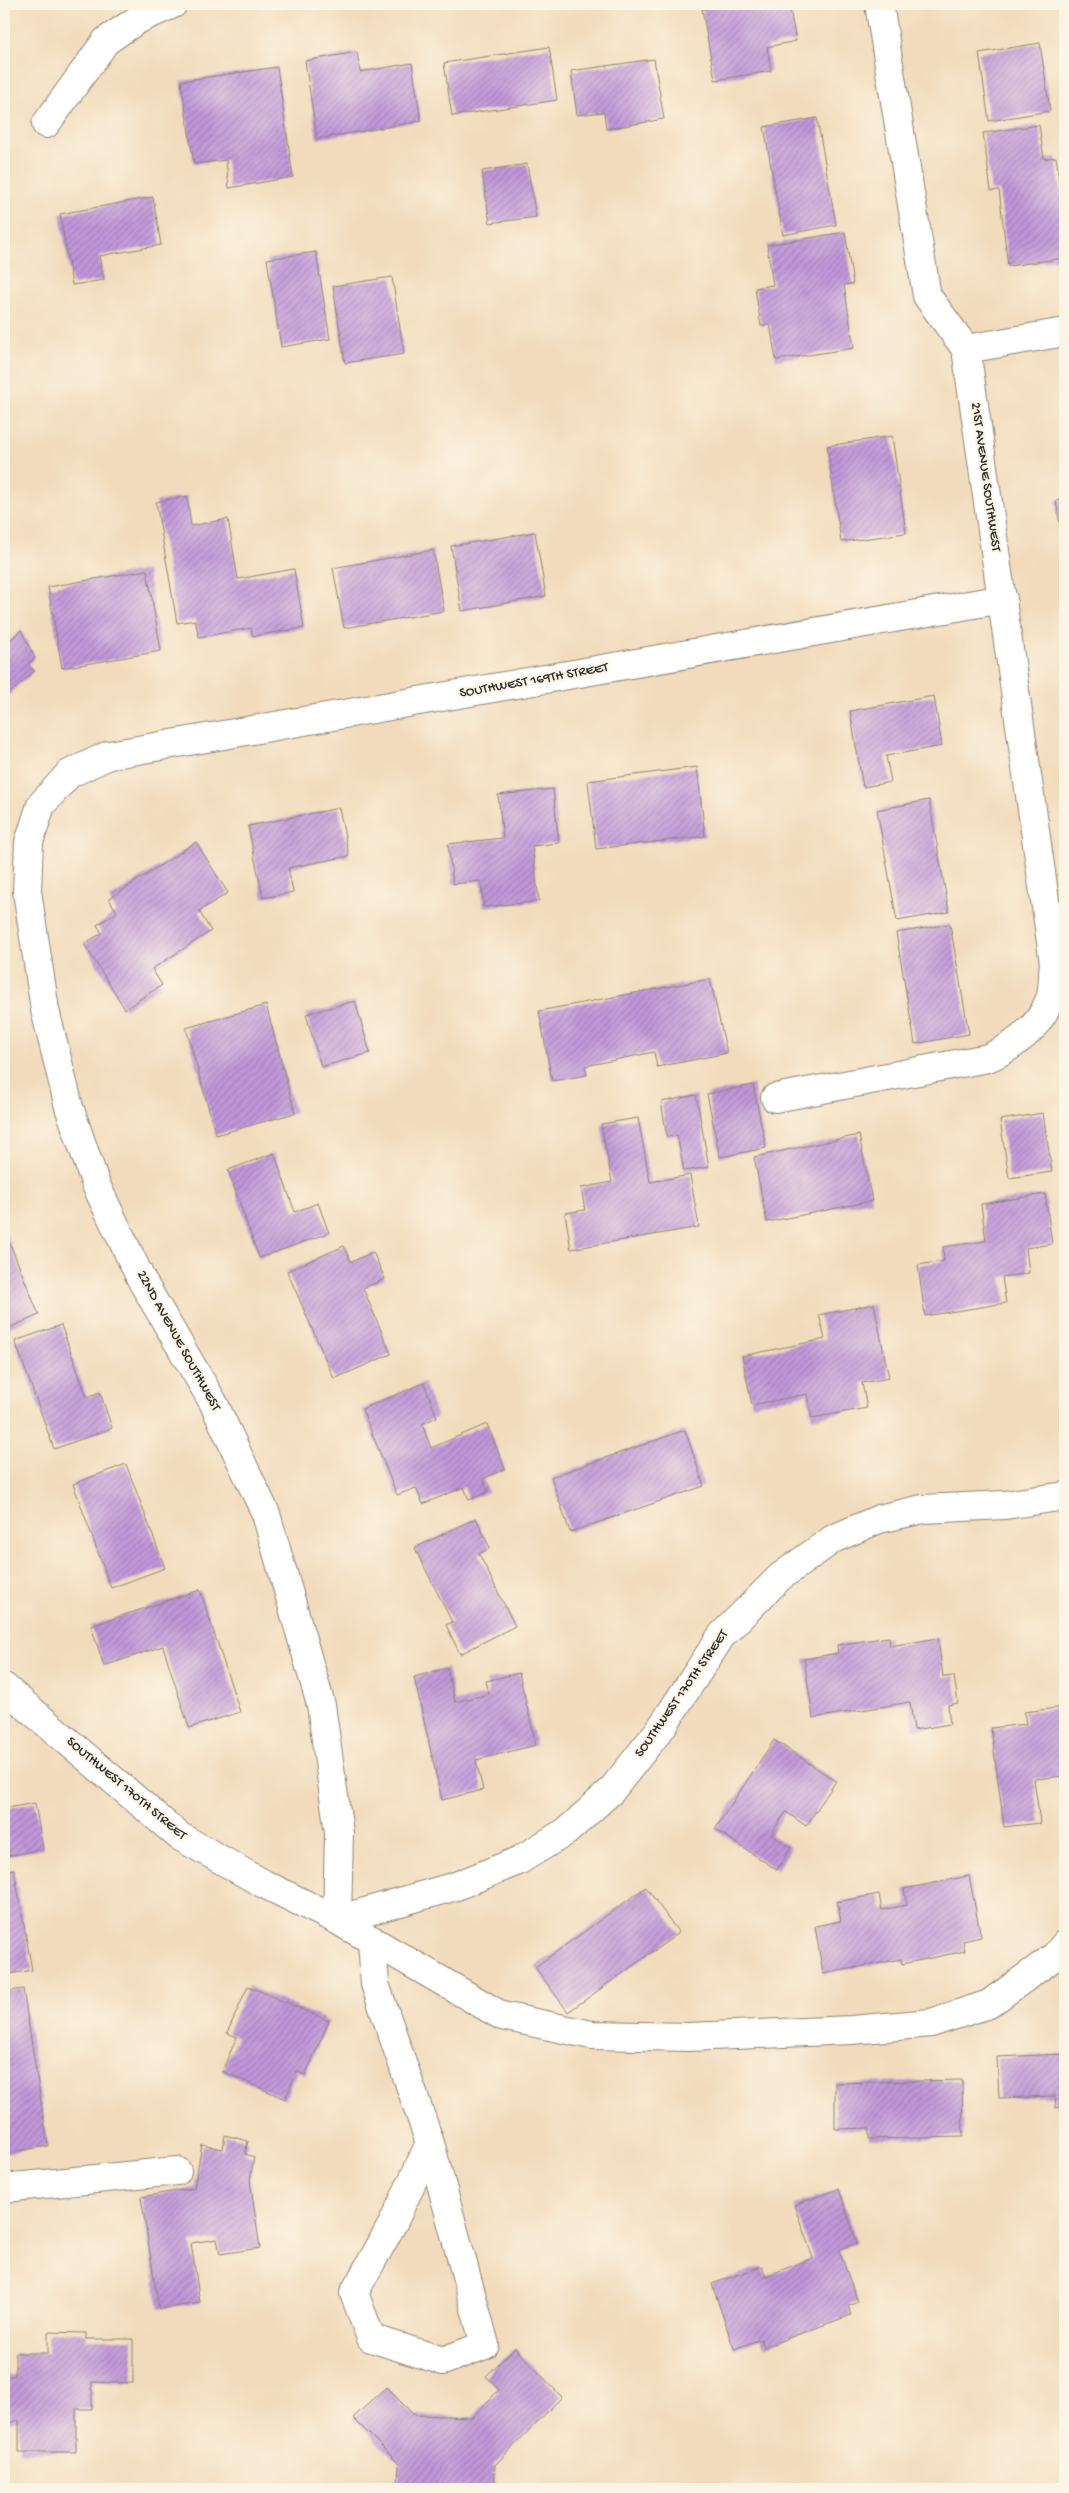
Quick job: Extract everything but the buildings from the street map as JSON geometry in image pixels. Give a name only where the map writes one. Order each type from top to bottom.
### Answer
[{"type":"street","points":[[46,124],[106,41],[137,20],[173,4]]},
{"type":"street","name":"21ST AVENUE SOUTHWEST","points":[[775,1098],[988,1058],[1007,1050],[1023,1037],[1050,1001],[1054,963],[966,349],[927,296],[879,4]]},
{"type":"street","points":[[966,349],[1065,332]]},
{"type":"street","name":"SOUTHWEST 169TH STREET","points":[[69,774],[110,755],[1003,599]]},
{"type":"street","name":"22ND AVENUE SOUTHWEST","points":[[69,774],[41,805],[29,842],[27,891],[45,1010],[69,1107],[96,1185],[142,1281],[213,1402],[266,1514],[320,1705],[339,1832],[337,1920]]},
{"type":"street","name":"SOUTHWEST 170TH STREET","points":[[337,1920],[456,1886],[518,1861],[567,1831],[611,1791],[661,1728],[722,1634],[780,1577],[833,1539],[879,1519],[923,1509],[1006,1505],[1065,1496]]},
{"type":"street","name":"SOUTHWEST 170TH STREET","points":[[4,1686],[179,1836],[264,1884],[337,1920],[502,2016],[592,2035],[689,2037],[852,2030],[931,2023],[989,2004],[1055,1956],[1065,1944]]},
{"type":"street","points":[[372,1940],[376,1984],[430,2143],[485,2345],[443,2361],[371,2338],[354,2293],[393,2223],[430,2143]]},
{"type":"street","points":[[4,2188],[177,2172]]}]
